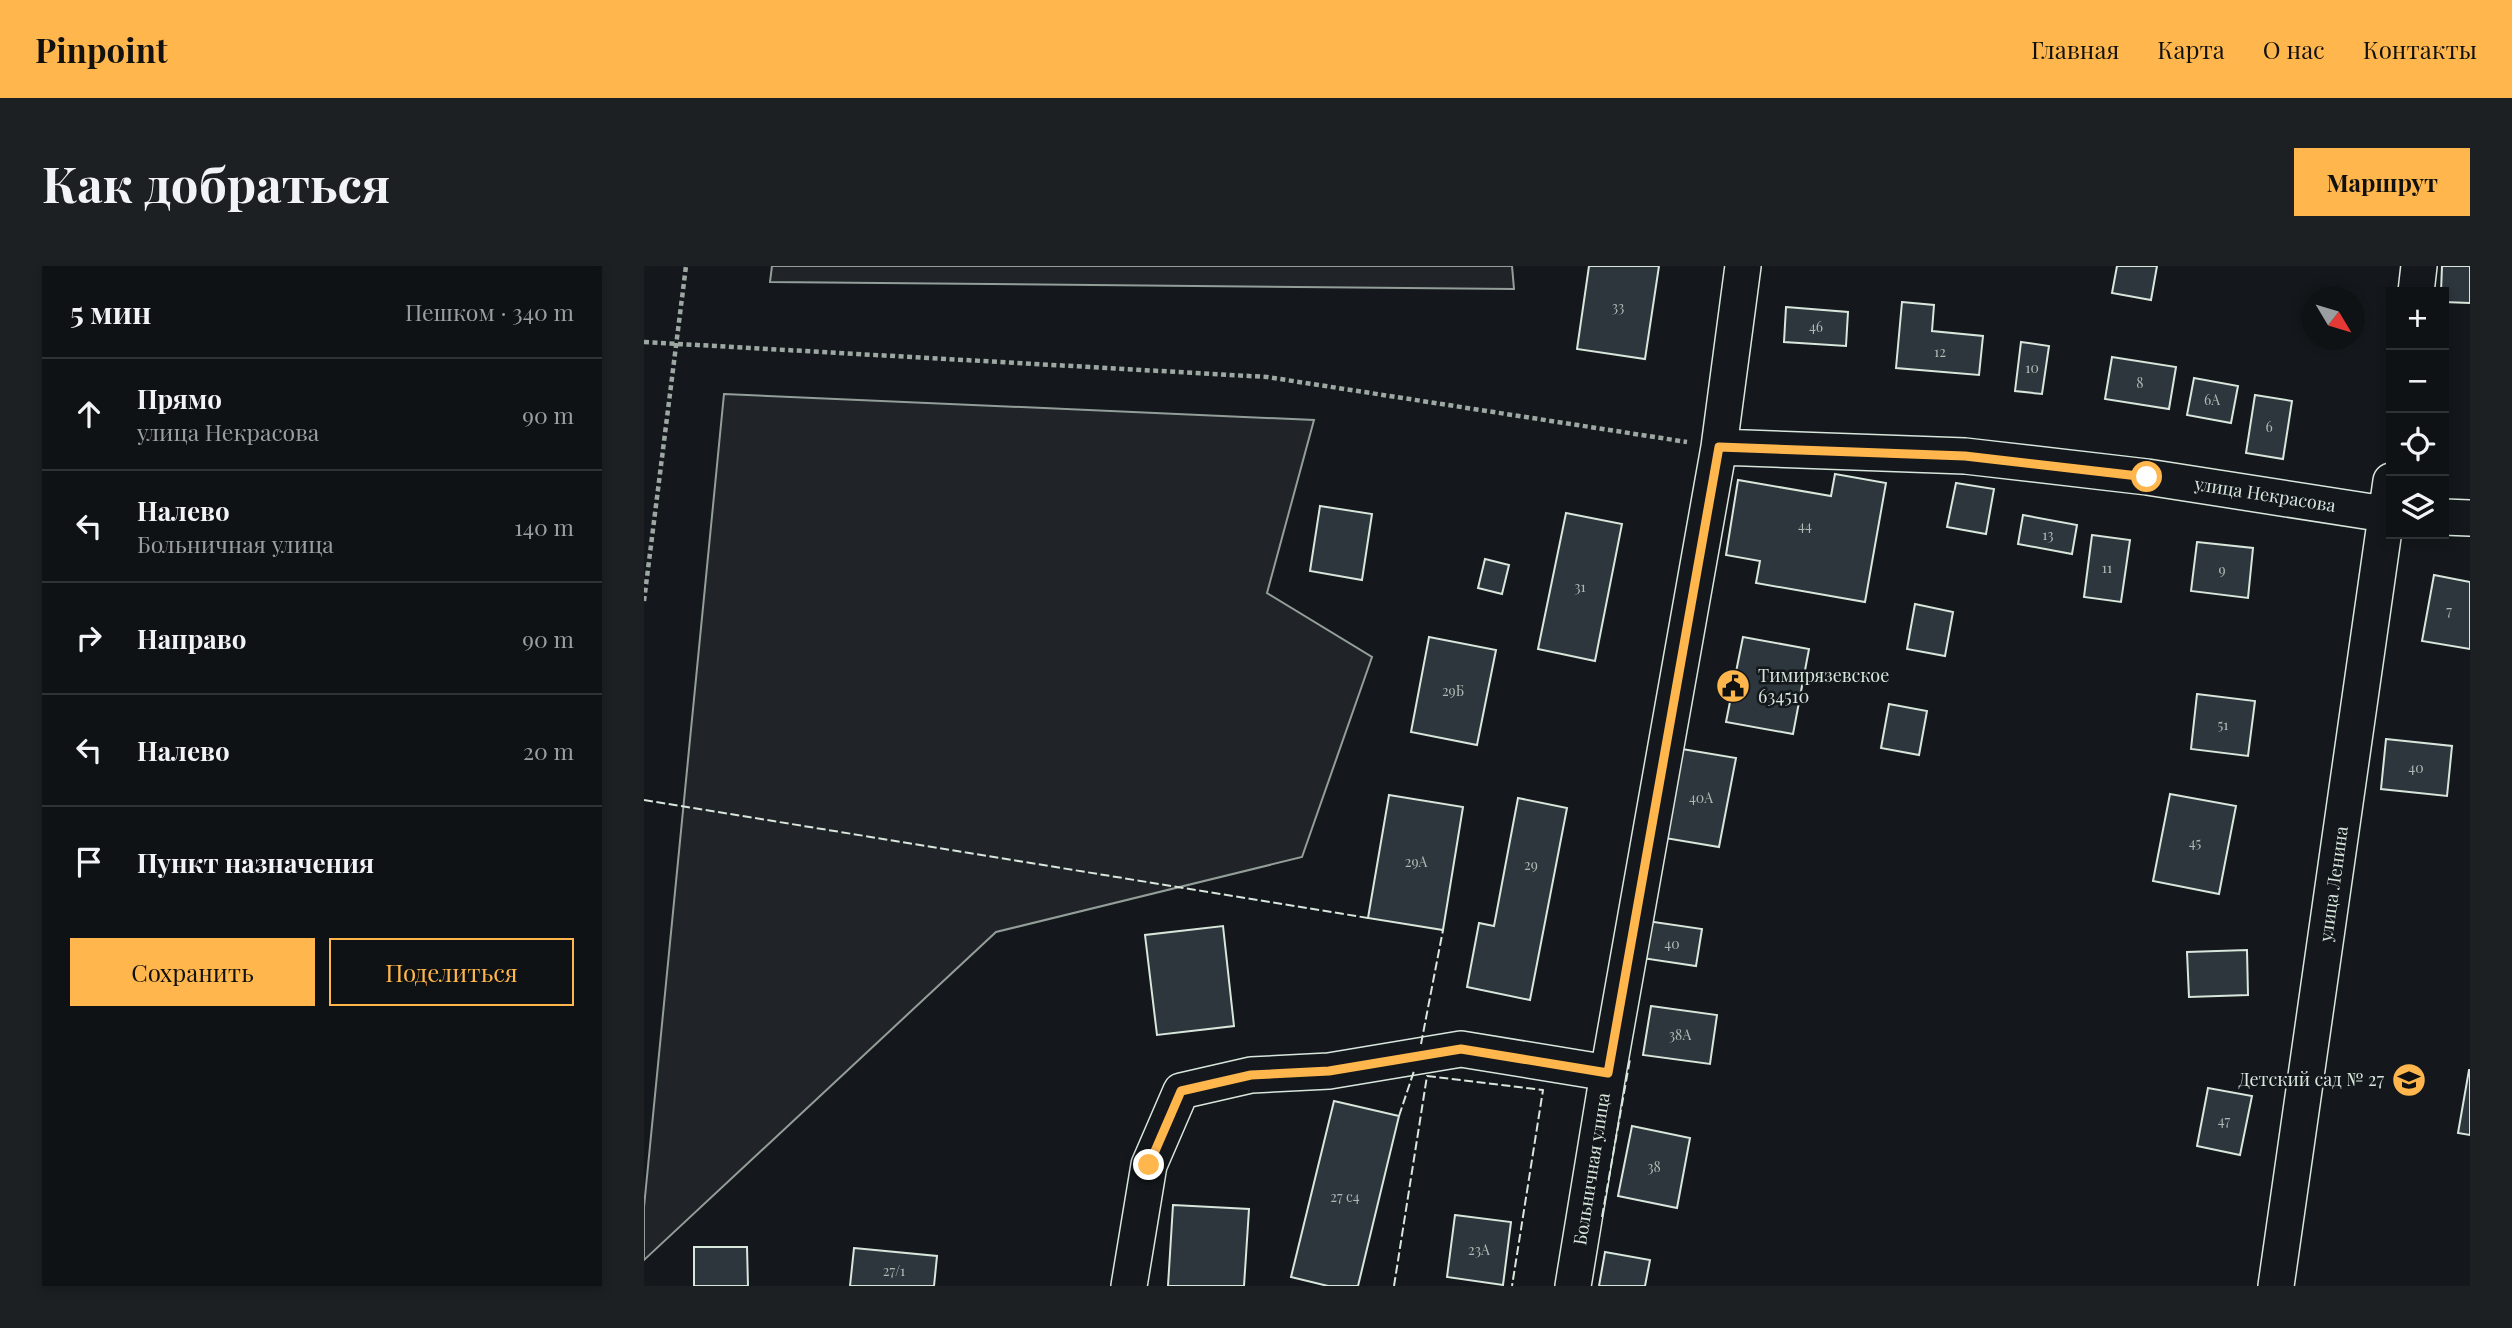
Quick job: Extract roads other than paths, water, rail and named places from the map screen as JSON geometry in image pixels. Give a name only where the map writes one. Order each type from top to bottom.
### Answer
[{"type":"street","name":"Больничная улица","points":[[1573,1286],[1719,447],[1743,266]]},
{"type":"street","points":[[2417,287],[2419,266]]},
{"type":"street","name":"улица Некрасова","points":[[1719,447],[1965,456],[2386,503]]},
{"type":"street","points":[[2449,517],[2470,518]]},
{"type":"street","name":"улица Ленина","points":[[2276,1286],[2386,530]]},
{"type":"street","points":[[1129,1286],[1149,1165],[1181,1091],[1251,1075],[1329,1071],[1461,1049],[1608,1073]]},
{"type":"place","name":"Тимирязевское 634510","points":[[1733,686]]},
{"type":"place","name":"Детский сад № 27","points":[[2409,1080]]}]
